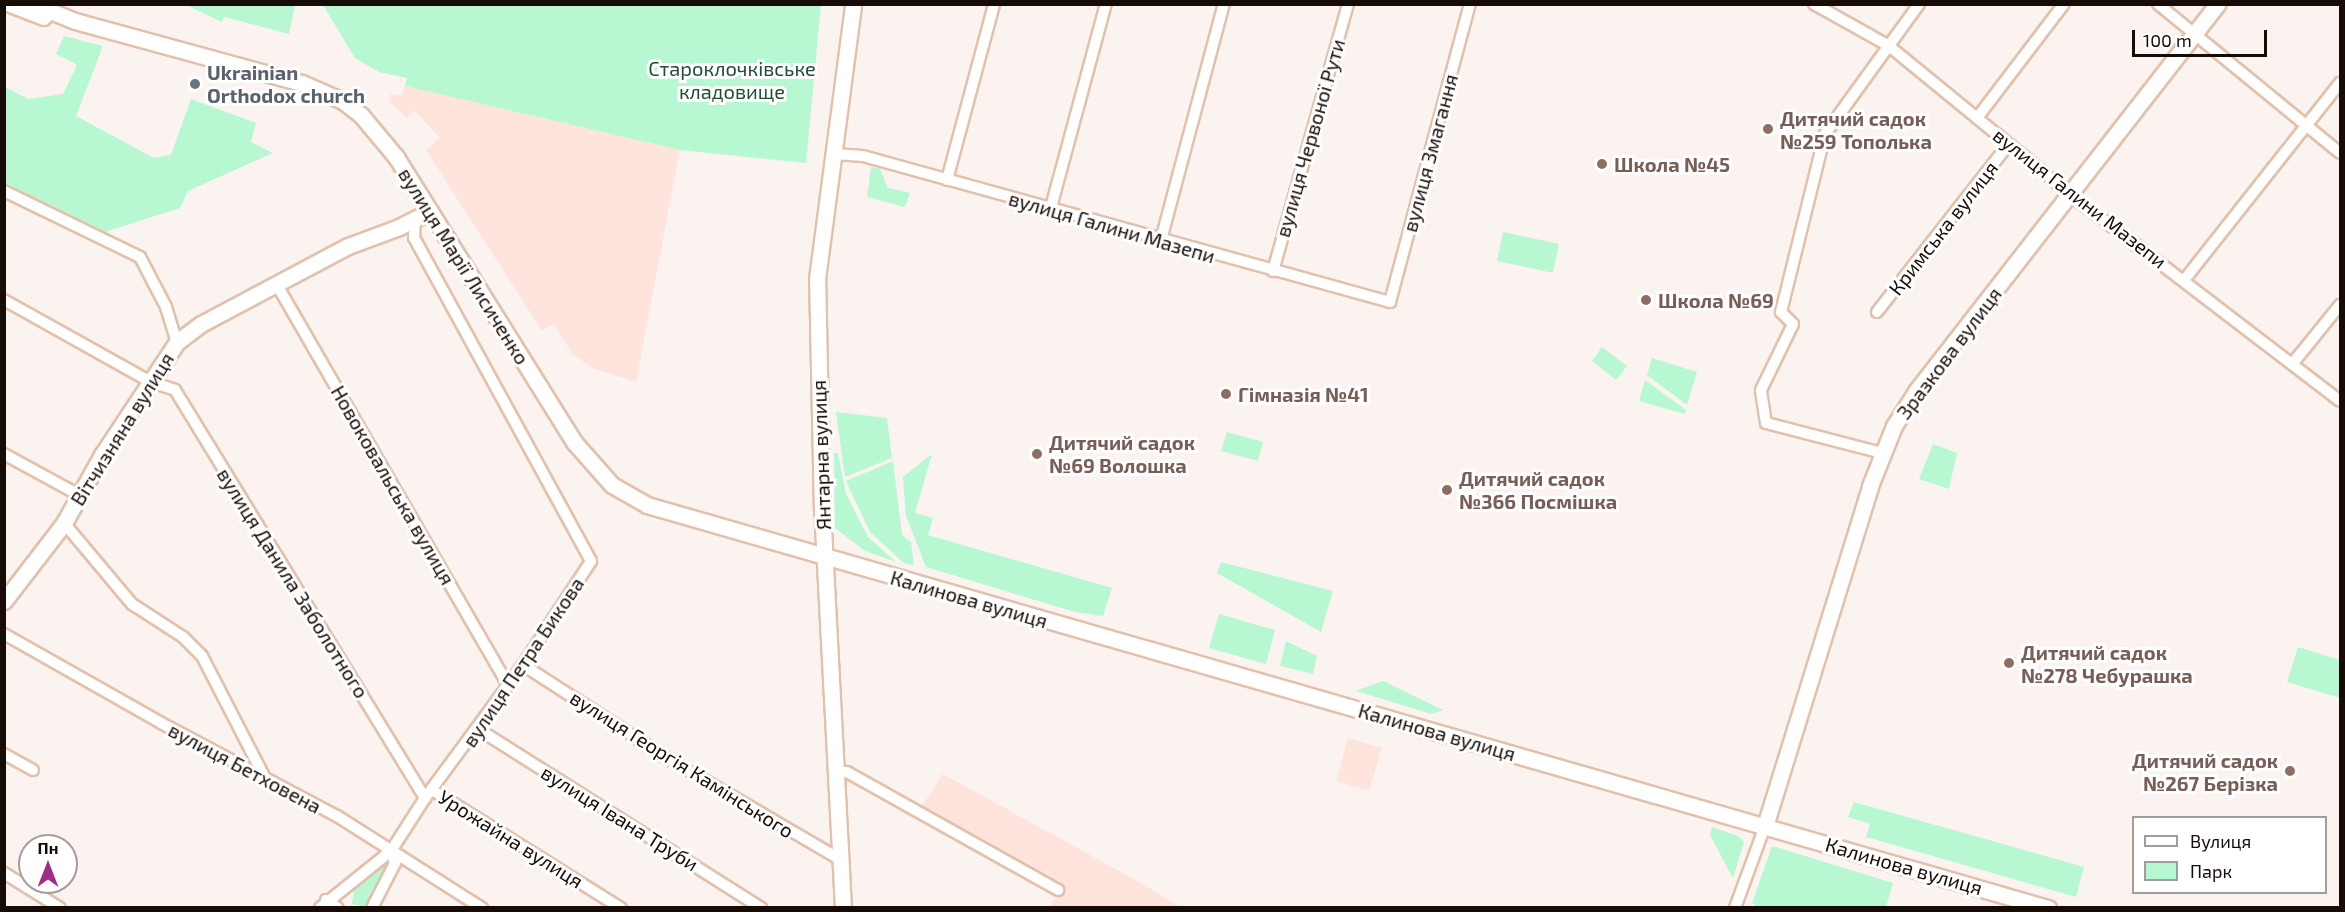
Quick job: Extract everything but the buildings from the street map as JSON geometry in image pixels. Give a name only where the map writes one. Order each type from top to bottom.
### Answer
[{"type":"main road","name":"вулиця Марії Лисиченко","points":[[10,4],[34,14],[71,20],[280,76],[343,101],[392,150],[574,442],[612,485],[661,510],[825,558]]},
{"type":"main road","name":"вулиця Марії Лисиченко","points":[[33,4],[71,20]]},
{"type":"main road","name":"Янтарна вулиця","points":[[843,908],[838,772],[825,558],[817,279],[853,4]]},
{"type":"main road","name":"Зразкова вулиця","points":[[1766,826],[1882,453],[1917,390],[2072,196],[2218,4]]},
{"type":"main road","name":"Вітчизняна вулиця","points":[[4,601],[64,523],[79,495],[177,342],[201,324],[348,246],[415,220],[430,211]]},
{"type":"main road","name":"Калинова вулиця","points":[[825,558],[2048,908]]},
{"type":"street","points":[[947,180],[994,4]]},
{"type":"street","points":[[1050,211],[1106,4]]},
{"type":"street","points":[[1161,240],[1224,4]]},
{"type":"street","name":"вулиця Червоної Рути","points":[[1273,271],[1348,4]]},
{"type":"street","name":"вулиця Змагання","points":[[1390,302],[1470,4]]},
{"type":"street","name":"вулиця Галини Мазепи","points":[[1814,4],[1889,46],[2072,196],[2185,279],[2340,401]]},
{"type":"street","points":[[1882,453],[1766,423],[1761,390],[1793,324],[1781,312],[1825,134],[1919,4]]},
{"type":"street","points":[[1977,118],[2064,4]]},
{"type":"street","points":[[2158,4],[2194,36],[2340,153]]},
{"type":"street","points":[[2185,279],[2340,83]]},
{"type":"street","name":"Кримська вулиця","points":[[1877,312],[2008,145]]},
{"type":"street","name":"вулиця Галини Мазепи","points":[[835,154],[859,155],[1050,211],[1390,302]]},
{"type":"street","points":[[4,191],[140,257],[166,307],[177,342]]},
{"type":"street","name":"вулиця Петра Бикова","points":[[372,908],[395,863],[391,851],[428,794],[523,665],[591,561],[414,238],[415,220]]},
{"type":"street","name":"Новоковальська вулиця","points":[[277,285],[508,685]]},
{"type":"street","name":"вулиця Данила Заболотного","points":[[4,300],[151,382],[175,390],[428,794]]},
{"type":"street","points":[[2293,363],[2340,305]]},
{"type":"street","points":[[4,454],[79,495]]},
{"type":"street","points":[[64,523],[132,604],[183,637],[202,656],[264,777]]},
{"type":"street","name":"вулиця Бетховена","points":[[4,634],[264,777],[391,851],[482,908]]},
{"type":"street","name":"вулиця Георгія Камінського","points":[[523,665],[670,760],[842,860]]},
{"type":"street","name":"вулиця Івана Труби","points":[[478,729],[761,908]]},
{"type":"street","points":[[4,754],[33,770]]},
{"type":"street","points":[[838,772],[847,772],[1058,890]]},
{"type":"street","name":"Урожайна вулиця","points":[[428,794],[621,908]]},
{"type":"street","points":[[1735,908],[1766,826]]},
{"type":"street","points":[[323,904],[391,851]]},
{"type":"street","points":[[4,873],[60,908]]},
{"type":"street","points":[[323,904],[338,908]]},
{"type":"shaded area","points":[[405,86],[680,150],[636,382],[592,368],[572,354],[554,324],[542,331],[426,150],[440,138],[415,111],[407,118],[389,101],[390,94],[401,96]]},
{"type":"shaded area","points":[[1348,738],[1382,748],[1369,791],[1336,781]]},
{"type":"shaded area","points":[[943,774],[1181,907],[1049,907],[1063,888],[920,809]]},
{"type":"green space","points":[[186,5],[295,5],[289,34],[224,17],[222,22]]},
{"type":"green space","name":"Староклочківське кладовище","points":[[323,5],[821,5],[806,163],[680,150],[405,86],[407,78],[379,72],[355,58]]},
{"type":"green space","points":[[64,36],[103,46],[76,116],[154,158],[171,155],[191,99],[256,123],[251,142],[273,153],[188,191],[180,208],[105,232],[5,183],[5,87],[28,99],[63,94],[77,65],[56,54]]},
{"type":"green space","points":[[871,167],[880,169],[888,188],[910,193],[905,207],[867,197]]},
{"type":"green space","points":[[1503,232],[1559,244],[1553,273],[1497,261]]},
{"type":"green space","points":[[1602,347],[1627,366],[1616,380],[1592,361]]},
{"type":"green space","points":[[1652,358],[1697,372],[1687,405],[1647,375]]},
{"type":"green space","points":[[1645,380],[1686,410],[1685,414],[1639,401]]},
{"type":"green space","points":[[836,412],[887,418],[892,458],[845,477]]},
{"type":"green space","points":[[1227,432],[1263,442],[1258,461],[1221,451]]},
{"type":"green space","points":[[1933,444],[1957,453],[1949,489],[1919,479]]},
{"type":"green space","points":[[834,453],[838,453],[846,494],[868,537],[896,562],[865,551],[835,528]]},
{"type":"green space","points":[[932,454],[915,513],[933,518],[928,535],[1112,588],[1103,616],[1075,612],[926,567],[906,516],[903,477]]},
{"type":"green space","points":[[893,461],[902,535],[911,542],[914,565],[904,563],[870,532],[846,481]]},
{"type":"green space","points":[[1221,562],[1333,591],[1321,632],[1217,573]]},
{"type":"green space","points":[[1219,614],[1275,630],[1266,664],[1209,648]]},
{"type":"green space","points":[[1286,641],[1317,656],[1313,674],[1280,666]]},
{"type":"green space","points":[[2298,647],[2340,660],[2340,698],[2287,682]]},
{"type":"green space","points":[[1383,681],[1443,710],[1431,714],[1356,691]]},
{"type":"green space","points":[[1854,802],[2084,867],[2076,897],[1866,837],[1870,824],[1848,817]]},
{"type":"green space","points":[[1712,827],[1738,836],[1744,842],[1733,878],[1710,835]]},
{"type":"green space","points":[[1772,846],[1893,883],[1886,907],[1758,907],[1752,903]]},
{"type":"green space","points":[[386,860],[391,865],[366,907],[352,904],[355,885]]},
{"type":"place","name":"Ukrainian Orthodox church","points":[[195,84]]},
{"type":"place","name":"Дитячий садок №259 Тополька","points":[[1768,129]]},
{"type":"place","name":"Школа №45","points":[[1602,164]]},
{"type":"place","name":"Школа №69","points":[[1646,300]]},
{"type":"place","name":"Гімназія №41","points":[[1226,394]]},
{"type":"place","name":"Дитячий садок №69 Волошка","points":[[1037,454]]},
{"type":"place","name":"Дитячий садок №366 Посмішка","points":[[1447,490]]},
{"type":"place","name":"Дитячий садок №278 Чебурашка","points":[[2009,663]]},
{"type":"place","name":"Дитячий садок №267 Берізка","points":[[2290,771]]}]
